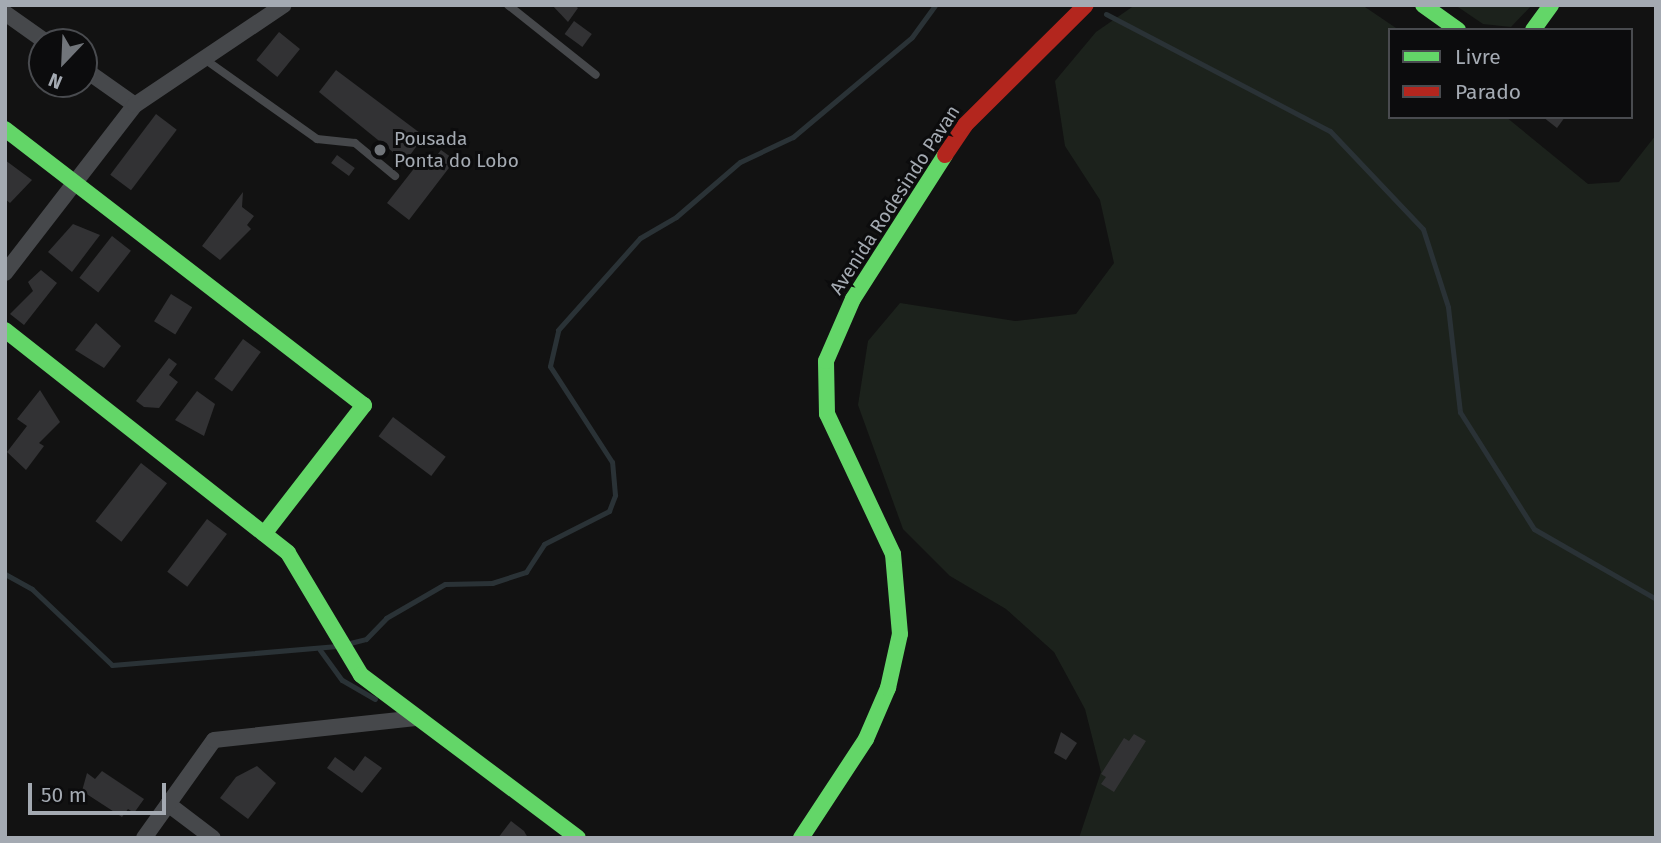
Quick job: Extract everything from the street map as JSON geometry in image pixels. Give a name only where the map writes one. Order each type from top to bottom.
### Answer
[{"type":"street","points":[[5,273],[135,105],[201,57],[284,5]]},
{"type":"street","name":"Avenida Rodesindo Pavan","points":[[802,838],[866,739],[888,688],[900,634],[893,554],[827,414],[826,361],[853,299],[965,125],[1086,5]]},
{"type":"street","points":[[1423,5],[1455,28]]},
{"type":"street","points":[[1534,28],[1551,5]]},
{"type":"street","points":[[5,13],[28,29]]},
{"type":"street","points":[[98,79],[135,105]]},
{"type":"street","points":[[5,129],[364,405],[264,534]]},
{"type":"street","points":[[5,330],[264,534],[310,581],[337,632],[349,662],[418,718],[578,838]]},
{"type":"street","points":[[144,838],[214,740],[418,718]]},
{"type":"street","points":[[168,804],[213,838]]},
{"type":"lane","points":[[508,5],[596,75]]},
{"type":"lane","points":[[201,57],[317,139],[355,143],[395,176]]},
{"type":"shaded area","points":[[1135,5],[1362,5],[1396,28],[1388,28],[1388,119],[1508,119],[1588,184],[1619,182],[1656,135],[1656,838],[1079,838],[1101,772],[1085,709],[1054,652],[1006,609],[950,576],[903,529],[858,405],[868,341],[900,303],[1015,321],[1076,314],[1114,263],[1100,200],[1065,146],[1055,81],[1096,32]]},
{"type":"shaded area","points":[[1455,5],[1532,5],[1511,27],[1483,24]]},
{"type":"building","points":[[552,5],[574,5],[578,8],[568,22]]},
{"type":"building","points":[[574,21],[592,34],[582,47],[565,34]]},
{"type":"building","points":[[279,32],[300,49],[277,77],[256,60]]},
{"type":"building","points":[[336,70],[424,136],[405,162],[319,92]]},
{"type":"building","points":[[156,114],[177,130],[131,190],[110,175]]},
{"type":"building","points":[[1546,119],[1564,119],[1557,128]]},
{"type":"building","points":[[441,150],[455,160],[409,220],[387,203],[423,157],[431,163]]},
{"type":"building","points":[[337,155],[355,168],[349,176],[331,163]]},
{"type":"building","points":[[5,160],[32,180],[10,203],[5,199]]},
{"type":"building","points":[[243,192],[242,207],[254,216],[247,225],[251,229],[220,260],[202,246]]},
{"type":"building","points":[[73,224],[100,235],[72,272],[48,252]]},
{"type":"building","points":[[112,236],[131,251],[98,293],[79,278]]},
{"type":"building","points":[[41,270],[57,283],[24,325],[10,314],[33,291],[28,282]]},
{"type":"building","points":[[171,294],[192,307],[175,334],[154,321]]},
{"type":"building","points":[[96,323],[121,346],[104,368],[75,350]]},
{"type":"building","points":[[243,339],[261,352],[232,392],[214,379]]},
{"type":"building","points":[[169,358],[177,364],[169,375],[178,382],[159,408],[144,407],[136,401]]},
{"type":"building","points":[[40,390],[60,422],[39,443],[44,446],[26,470],[7,452],[27,426],[17,419]]},
{"type":"building","points":[[197,391],[215,404],[204,436],[175,420]]},
{"type":"building","points":[[393,417],[446,457],[431,476],[379,436]]},
{"type":"building","points":[[141,463],[167,483],[121,542],[95,521]]},
{"type":"building","points":[[207,519],[227,534],[187,587],[167,572]]},
{"type":"building","points":[[1061,732],[1077,743],[1066,760],[1054,753]]},
{"type":"building","points":[[1134,734],[1146,741],[1114,792],[1101,784],[1106,777],[1101,774],[1124,738],[1129,741]]},
{"type":"building","points":[[365,756],[382,768],[362,793],[327,768],[335,757],[354,771]]},
{"type":"building","points":[[257,766],[276,783],[248,819],[220,798],[236,777]]},
{"type":"building","points":[[102,771],[144,799],[134,813],[128,809],[122,817],[82,791],[87,773],[95,779]]},
{"type":"building","points":[[511,821],[524,831],[528,838],[498,838]]},
{"type":"waterway","points":[[350,643],[366,639],[386,618],[445,584],[492,583],[526,572],[544,544],[609,511],[615,495],[612,462],[550,366],[558,330],[640,238],[676,217],[740,162],[793,137],[912,37],[935,5]]},
{"type":"waterway","points":[[1106,14],[1330,131],[1423,229],[1448,307],[1460,412],[1534,529],[1656,599]]},
{"type":"waterway","points":[[5,574],[32,589],[112,665],[337,646]]},
{"type":"waterway","points":[[320,650],[342,680],[375,699]]},
{"type":"traffic: fast","points":[[1423,5],[1455,28]]},
{"type":"traffic: fast","points":[[1534,28],[1551,5]]},
{"type":"traffic: fast","points":[[5,129],[364,405],[264,534]]},
{"type":"traffic: fast","points":[[801,838],[866,739],[888,688],[900,634],[893,554],[827,414],[826,361],[853,299],[945,155]]},
{"type":"traffic: fast","points":[[5,330],[288,553],[361,675],[578,838]]},
{"type":"traffic: jam","points":[[945,155],[965,125],[1086,5]]},
{"type":"place","name":"Pousada Ponta do Lobo","points":[[380,150]]}]
